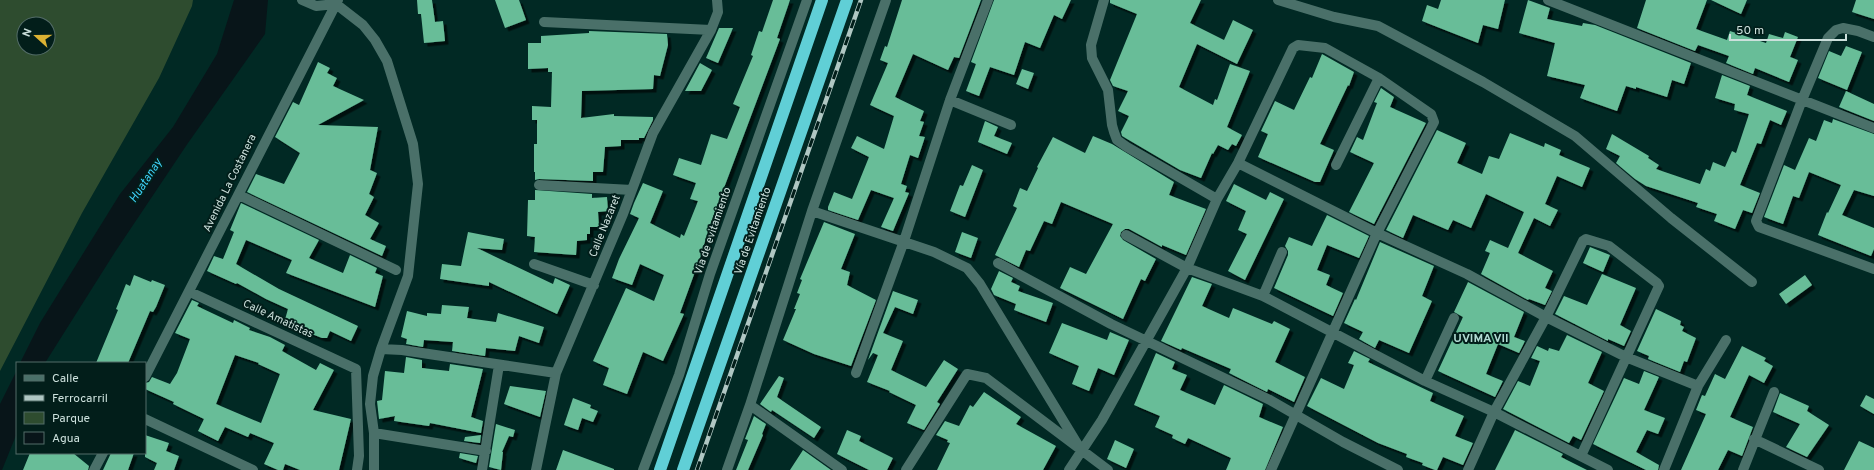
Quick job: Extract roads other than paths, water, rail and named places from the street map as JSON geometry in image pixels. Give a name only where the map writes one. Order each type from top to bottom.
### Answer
[{"type":"highway","name":"Vía de Evitamiento","points":[[660,470],[822,0]]},
{"type":"highway","name":"Vía de Evitamiento","points":[[684,470],[847,0]]},
{"type":"street","points":[[302,0],[316,6],[337,2],[363,26],[375,40],[387,61],[413,144],[418,184],[408,276],[381,349],[373,376],[370,404],[374,433],[374,470]]},
{"type":"street","name":"Calle Nazaret","points":[[536,470],[556,373],[594,285],[653,133],[711,30],[718,12],[717,0]]},
{"type":"street","name":"Via de evitamiento","points":[[643,470],[679,375],[710,274],[807,0]]},
{"type":"street","points":[[727,470],[750,405],[812,211],[886,0]]},
{"type":"street","points":[[856,373],[904,241],[950,100],[988,0]]},
{"type":"street","points":[[1104,0],[1091,45],[1092,58],[1108,90],[1112,125],[1118,140],[1127,147],[1217,199]]},
{"type":"street","points":[[1278,0],[1334,17],[1378,26],[1483,82],[1575,136],[1672,218],[1752,282]]},
{"type":"street","points":[[1548,0],[1874,128]]},
{"type":"street","name":"Avenida La Costanera","points":[[146,375],[190,292],[251,167],[337,2]]},
{"type":"street","points":[[544,22],[711,30]]},
{"type":"street","points":[[1874,37],[1858,31],[1843,28],[1836,30],[1828,38],[1802,100],[1756,220],[1759,227],[1874,269]]},
{"type":"street","points":[[1069,470],[1102,420],[1187,268],[1217,199],[1238,163],[1293,48],[1298,45],[1325,48],[1379,78],[1431,114],[1434,122],[1378,233],[1332,333],[1297,416],[1271,470]]},
{"type":"street","points":[[1336,165],[1379,78]]},
{"type":"street","points":[[950,100],[1011,125]]},
{"type":"street","points":[[1238,163],[1378,233],[1467,274],[1546,317],[1626,357],[1698,386]]},
{"type":"street","points":[[539,185],[632,190]]},
{"type":"street","points":[[238,195],[396,270]]},
{"type":"street","points":[[812,211],[934,252],[967,268],[980,284],[1081,450]]},
{"type":"street","points":[[1126,235],[1187,268],[1263,296],[1425,381],[1494,412],[1608,470]]},
{"type":"street","points":[[1468,470],[1494,412],[1546,317],[1583,241],[1590,239],[1609,246],[1657,283],[1658,286],[1581,456]]},
{"type":"street","points":[[1263,296],[1282,252]]},
{"type":"street","points":[[998,263],[1112,324],[1270,400],[1398,470]]},
{"type":"street","points":[[534,264],[594,285]]},
{"type":"street","name":"Calle Amatistas","points":[[190,292],[356,369],[359,456],[357,470]]},
{"type":"street","points":[[1425,381],[1454,318]]},
{"type":"street","points":[[1664,470],[1698,386],[1726,340]]},
{"type":"street","points":[[381,349],[402,350],[556,373]]},
{"type":"street","points":[[482,470],[499,365]]},
{"type":"street","points":[[909,469],[967,374],[986,378],[1108,470]]},
{"type":"street","points":[[1742,470],[1774,392]]},
{"type":"street","points":[[750,405],[842,470]]},
{"type":"street","points":[[146,419],[253,470]]},
{"type":"street","points":[[374,433],[486,451]]},
{"type":"street","points":[[1754,439],[1819,470]]},
{"type":"street","points":[[94,470],[102,454]]},
{"type":"water","name":"Huatanay","points":[[234,0],[268,0],[265,34],[188,143],[115,252],[46,362],[20,362],[40,323],[120,194],[173,127],[217,54]]},
{"type":"water","points":[[16,372],[16,435],[2,470],[0,470],[0,404]]},
{"type":"railway","points":[[697,470],[861,0]]},
{"type":"district","name":"UVIMA VII","points":[[1481,339]]}]
